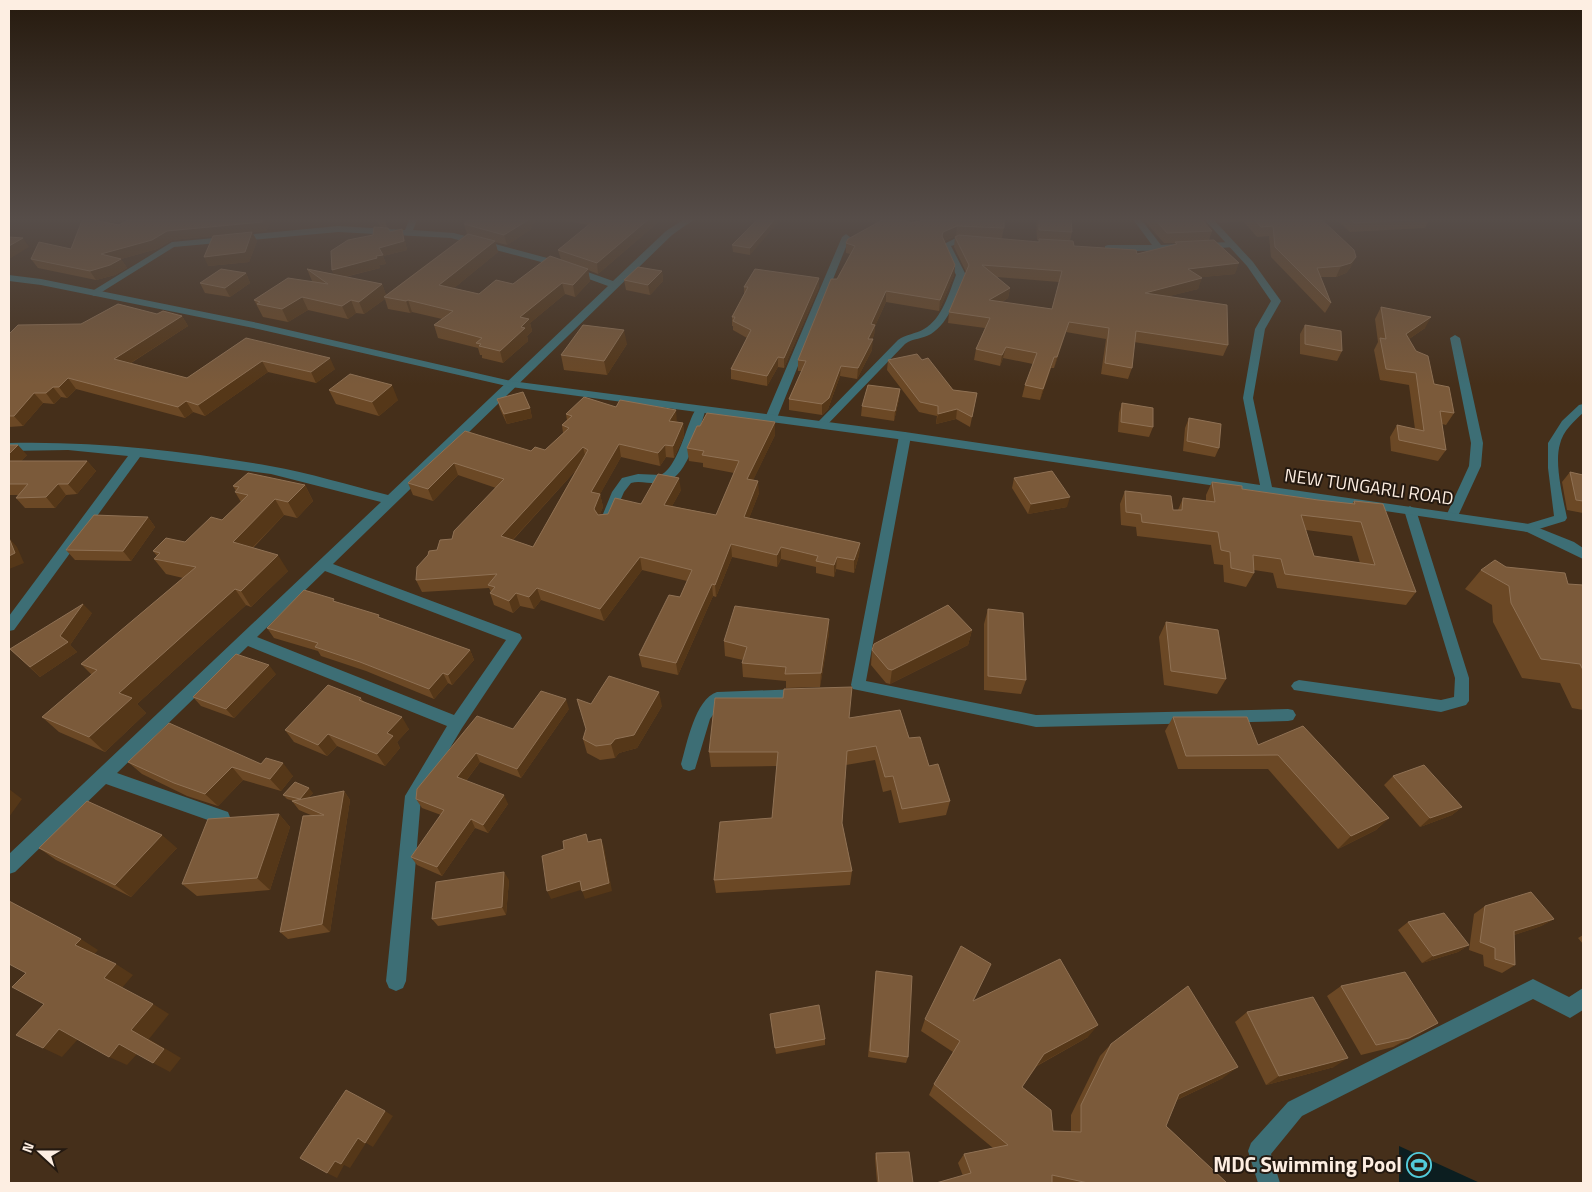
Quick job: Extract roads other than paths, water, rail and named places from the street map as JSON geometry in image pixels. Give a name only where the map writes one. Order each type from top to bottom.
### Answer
[{"type":"street","points":[[94,293],[125,274]]},
{"type":"street","points":[[581,274],[614,286]]},
{"type":"street","points":[[9,866],[627,274]]},
{"type":"street","points":[[771,418],[831,274]]},
{"type":"street","points":[[821,425],[898,347],[903,339],[930,330],[949,303],[960,274]]},
{"type":"street","name":"NEW TUNGARLI ROAD","points":[[1257,274],[1276,301],[1260,329],[1248,398],[1267,490],[1529,528],[1568,545],[1583,554]]},
{"type":"street","points":[[9,278],[41,282],[258,326],[511,384],[905,436],[1267,490]]},
{"type":"street","points":[[1452,516],[1475,466],[1477,443],[1455,338]]},
{"type":"street","points":[[1529,528],[1560,518],[1553,445],[1565,423],[1583,407]]},
{"type":"street","points":[[605,522],[622,485],[627,480],[640,478],[662,480],[676,469],[700,409]]},
{"type":"street","points":[[858,686],[905,436]]},
{"type":"street","points":[[9,447],[68,446],[137,452],[271,470],[390,500]]},
{"type":"street","points":[[9,626],[137,452]]},
{"type":"street","points":[[1300,686],[1441,706],[1461,701],[1462,678],[1410,510]]},
{"type":"street","points":[[323,565],[515,638],[457,724],[413,796],[396,981]]},
{"type":"street","points":[[246,639],[457,724]]},
{"type":"street","points":[[840,690],[858,686],[1036,721],[1288,715]]},
{"type":"street","points":[[689,764],[703,717],[718,698],[812,695]]},
{"type":"street","points":[[103,776],[222,817]]},
{"type":"street","points":[[1269,1183],[1259,1151],[1295,1109],[1533,989],[1570,1008],[1583,998]]},
{"type":"place","name":"MDC Swimming Pool","points":[[1419,1165]]}]
